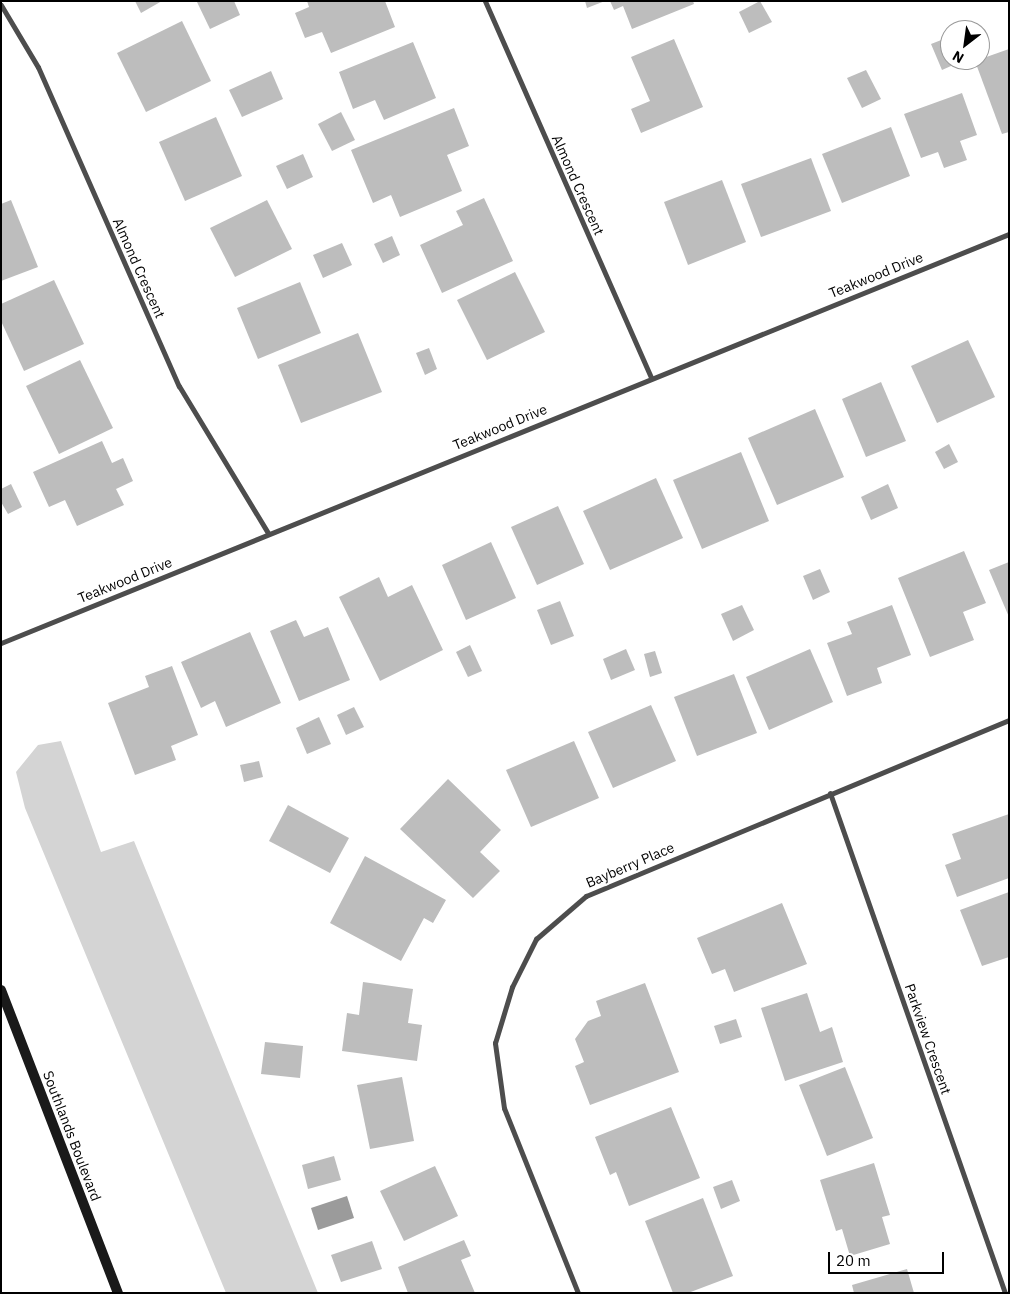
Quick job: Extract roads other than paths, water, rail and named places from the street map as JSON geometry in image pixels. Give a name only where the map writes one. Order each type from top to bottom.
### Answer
[{"type":"main road","name":"Southlands Boulevard","points":[[1,990],[118,1293]]},
{"type":"street","name":"Almond Crescent","points":[[485,1],[651,377]]},
{"type":"street","name":"Almond Crescent","points":[[1,5],[38,67],[179,386],[268,533]]},
{"type":"street","name":"Teakwood Drive","points":[[1,643],[651,377],[1009,234]]},
{"type":"street","name":"Bayberry Place","points":[[578,1293],[504,1108],[495,1043],[512,987],[536,940],[586,896],[1009,720]]},
{"type":"street","name":"Parkview Crescent","points":[[830,793],[1005,1293]]}]
